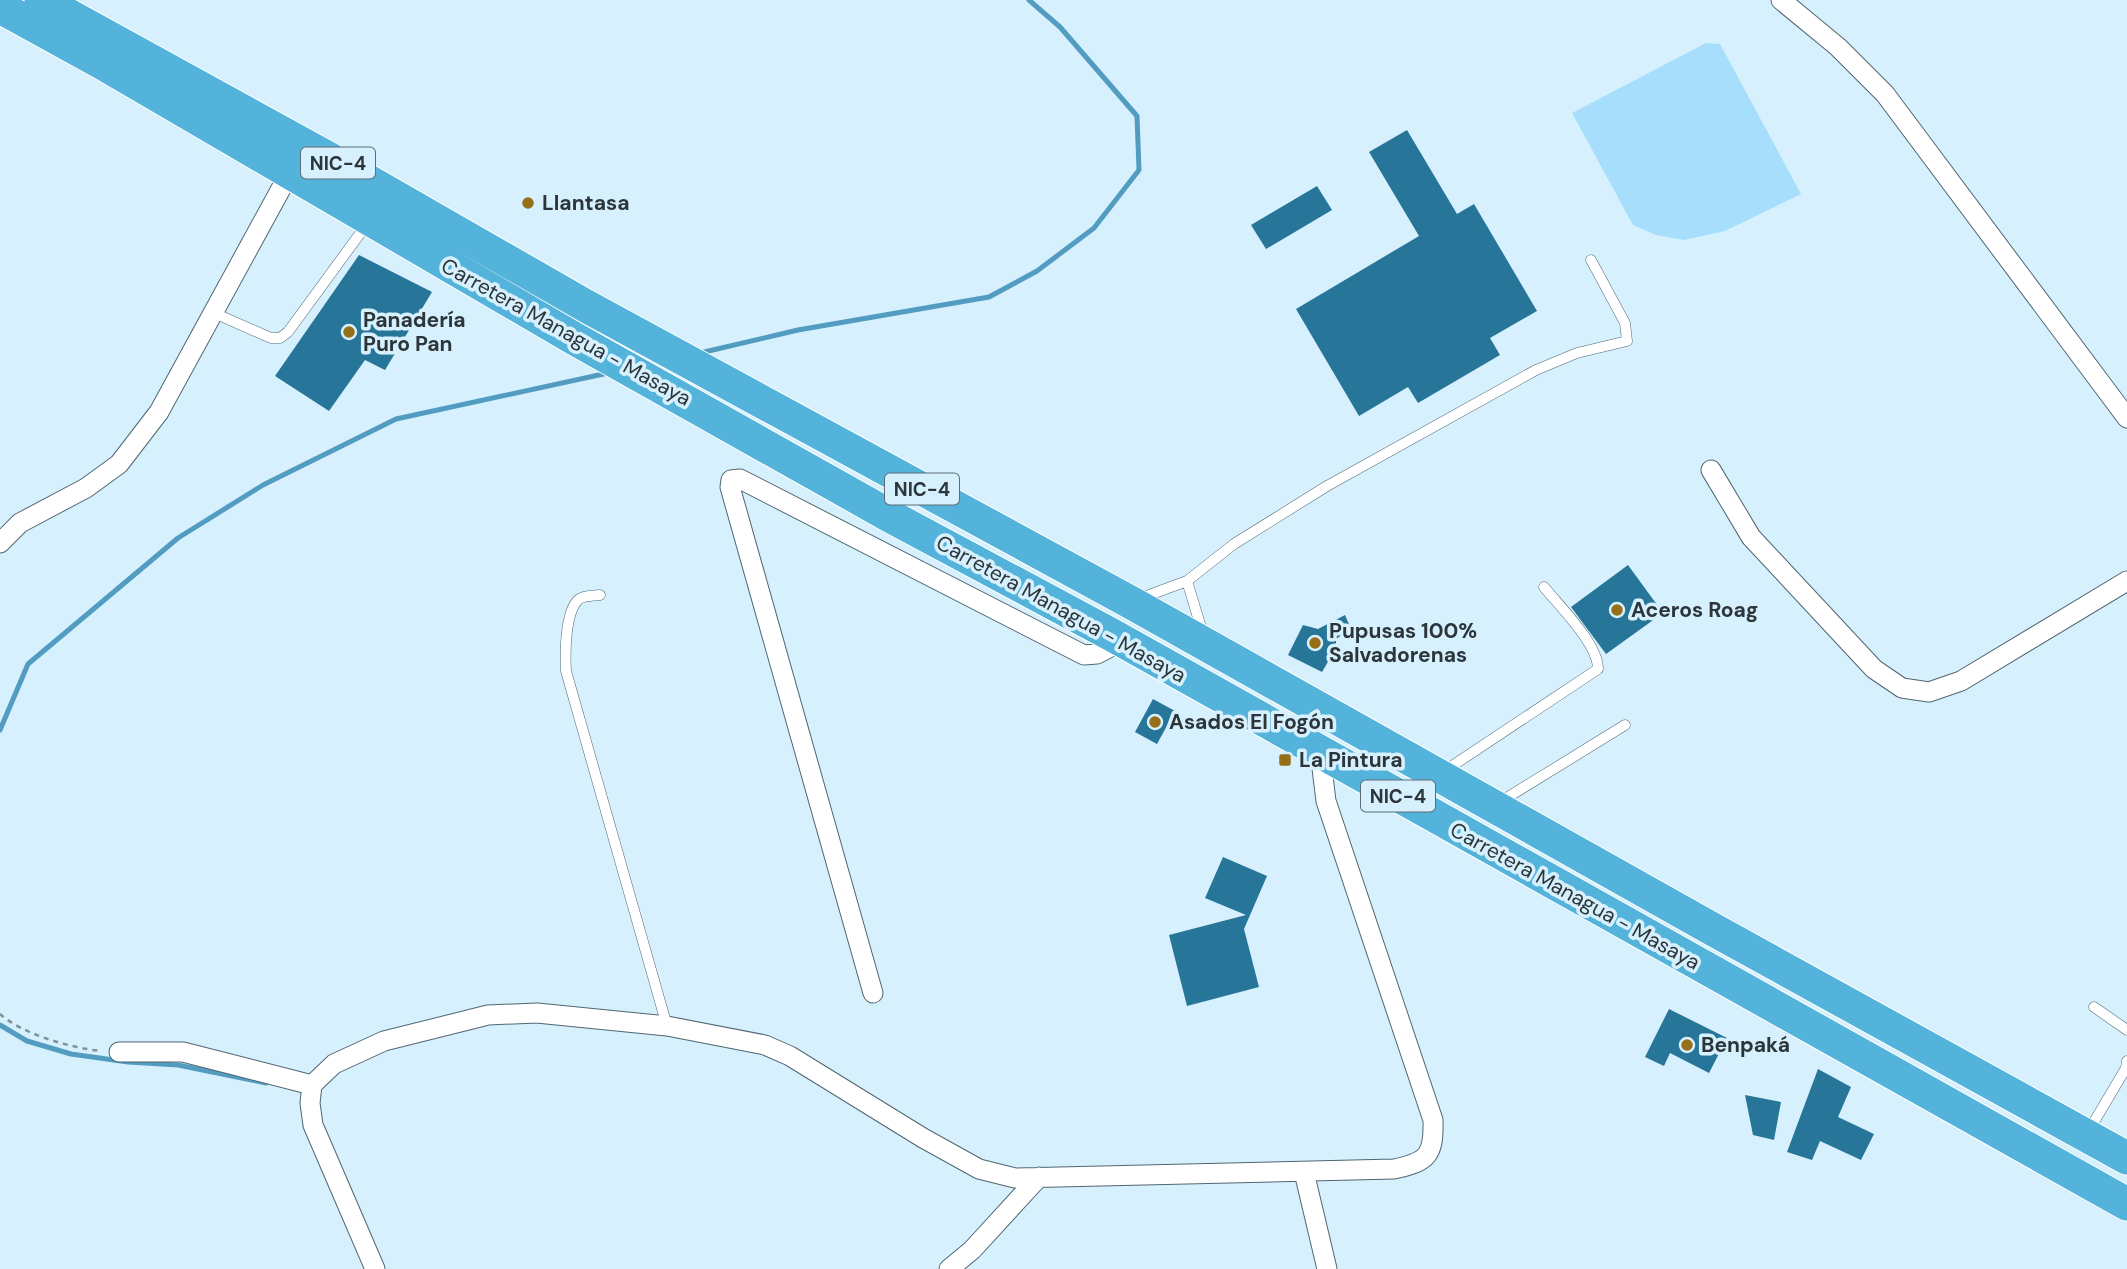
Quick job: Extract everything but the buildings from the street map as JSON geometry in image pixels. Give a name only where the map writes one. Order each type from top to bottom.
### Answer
[{"type":"highway","name":"Carretera Managua - Masaya","points":[[41,0],[328,158],[632,331],[1130,602],[1207,648],[2127,1158]]},
{"type":"highway","name":"Carretera Managua - Masaya","points":[[0,7],[102,63],[575,339],[890,516],[1122,641],[2127,1204]]},
{"type":"highway","points":[[1018,585],[1102,616],[1118,614],[1130,602]]},
{"type":"highway","points":[[1207,648],[1221,668],[1241,685],[1299,717],[1313,736],[1320,752]]},
{"type":"highway","points":[[1730,983],[1742,984],[1752,979],[1757,969],[1756,958],[1749,949]]},
{"type":"highway","points":[[1782,1010],[1772,1002],[1770,989],[1777,978],[1788,974],[1800,977]]},
{"type":"street","points":[[1781,0],[1838,47],[1885,94],[2127,418]]},
{"type":"street","points":[[0,543],[20,523],[86,488],[119,464],[159,412],[289,174]]},
{"type":"street","points":[[1712,470],[1751,537],[1874,669],[1902,688],[1929,692],[1961,681],[2127,581]]},
{"type":"street","points":[[873,993],[733,500],[731,480],[740,479],[1084,655],[1097,654],[1122,641]]},
{"type":"street","points":[[375,1269],[313,1125],[310,1103],[312,1085],[334,1064],[384,1041],[488,1015],[537,1013],[667,1026],[765,1045],[790,1056],[979,1170],[1015,1178],[1394,1169],[1416,1164],[1426,1157],[1434,1141],[1433,1120],[1326,801],[1320,752]]},
{"type":"street","points":[[119,1052],[183,1052],[312,1085]]},
{"type":"street","points":[[1304,1172],[1327,1269]]},
{"type":"street","points":[[948,1269],[972,1250],[1039,1178]]},
{"type":"lane","points":[[214,313],[271,338],[280,338],[288,332],[369,220]]},
{"type":"lane","points":[[1130,602],[1187,581],[1234,544],[1327,486],[1536,370],[1577,353],[1627,341],[1625,323],[1591,260]]},
{"type":"lane","points":[[1187,581],[1207,648]]},
{"type":"lane","points":[[1438,775],[1598,669],[1598,659],[1591,647],[1544,587]]},
{"type":"lane","points":[[600,596],[584,597],[577,601],[570,619],[565,671],[667,1026]]},
{"type":"lane","points":[[1493,806],[1625,725]]},
{"type":"lane","points":[[2094,1007],[2127,1030]]},
{"type":"lane","points":[[2086,1135],[2126,1068],[2127,1061]]},
{"type":"path","points":[[0,1014],[8,1021],[44,1038],[96,1051],[119,1052]]},
{"type":"shaded area","points":[[1706,43],[1720,44],[1801,194],[1725,231],[1684,240],[1656,235],[1633,225],[1572,113]]},
{"type":"waterway","points":[[700,353],[798,330],[989,297],[1037,271],[1094,228],[1139,170],[1137,116],[1060,27],[1029,0]]},
{"type":"waterway","points":[[0,730],[28,664],[178,538],[263,485],[396,419],[608,373]]},
{"type":"waterway","points":[[0,1025],[27,1041],[71,1054],[128,1062],[178,1065],[266,1083]]},
{"type":"place","name":"Llantasa","points":[[528,203]]},
{"type":"place","name":"Panadería Puro Pan","points":[[349,332]]},
{"type":"place","name":"Aceros Roag","points":[[1617,610]]},
{"type":"place","name":"Pupusas 100% Salvadorenas","points":[[1315,643]]},
{"type":"place","name":"Asados El Fogón","points":[[1155,722]]},
{"type":"place","name":"La Pintura","points":[[1285,760]]},
{"type":"place","name":"Benpaká","points":[[1687,1045]]}]
